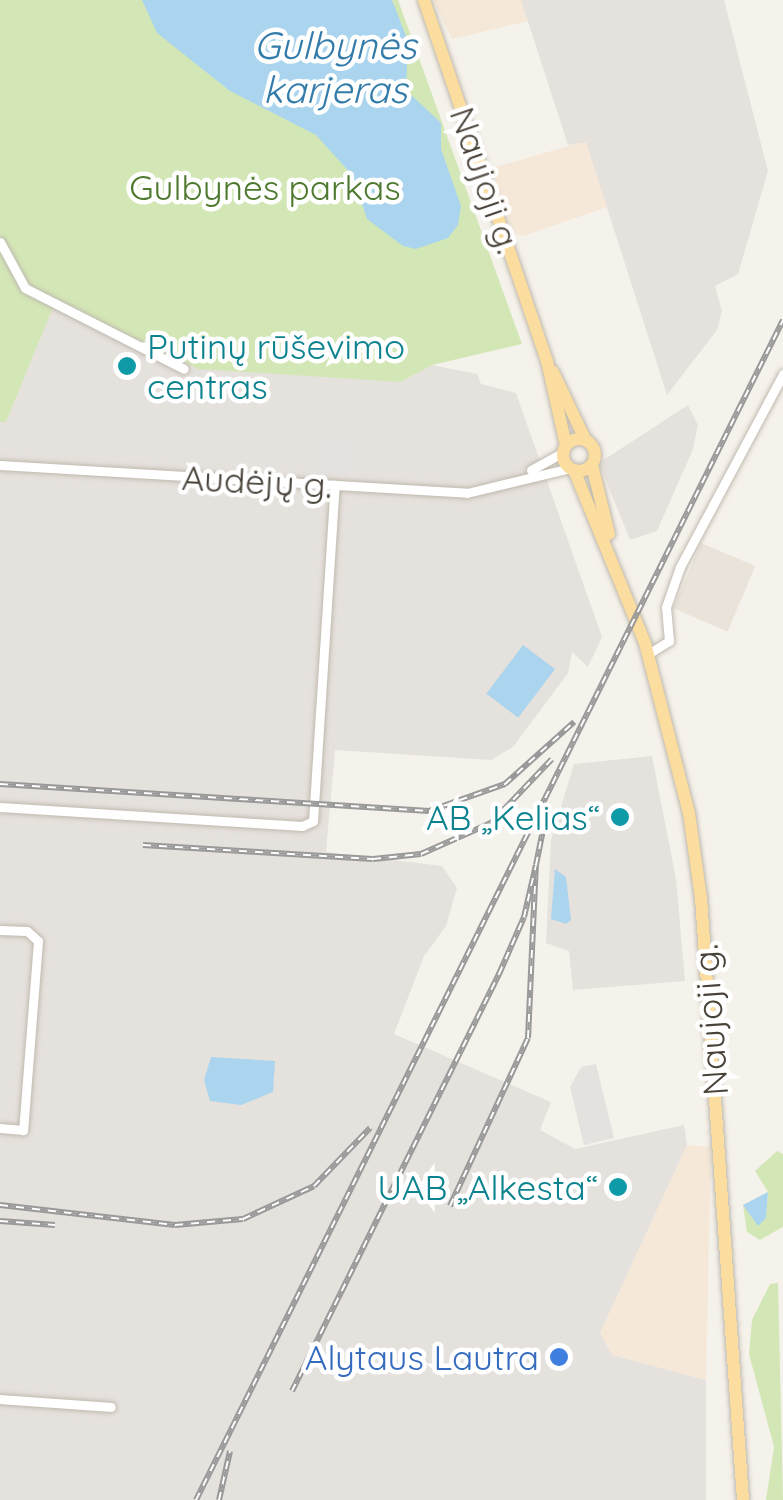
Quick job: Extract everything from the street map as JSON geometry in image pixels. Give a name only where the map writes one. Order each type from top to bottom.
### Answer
[{"type":"main road","name":"Naujoji g.","points":[[424,0],[547,361],[585,440],[595,451],[592,464],[612,551],[678,756],[701,898],[742,1500]]},
{"type":"main road","name":"Naujoji g.","points":[[547,361],[564,449],[612,551]]},
{"type":"main road","points":[[564,449],[585,440]]},
{"type":"main road","points":[[572,469],[592,464]]},
{"type":"street","points":[[0,242],[26,288],[184,370]]},
{"type":"street","points":[[648,654],[669,641],[666,607],[680,568],[783,374]]},
{"type":"street","name":"Audėjų g.","points":[[511,480],[564,449]]},
{"type":"street","name":"Audėjų g.","points":[[0,465],[467,493],[572,469]]},
{"type":"street","points":[[0,806],[302,826],[313,821],[335,485]]},
{"type":"street","points":[[0,930],[27,931],[38,941],[23,1130],[0,1128]]},
{"type":"street","points":[[0,1399],[111,1407]]},
{"type":"shaded area","points":[[433,0],[521,0],[528,21],[452,39]]},
{"type":"shaded area","points":[[521,0],[724,0],[768,171],[738,274],[715,286],[722,311],[717,330],[667,395],[586,142],[568,145]]},
{"type":"shaded area","points":[[586,141],[607,207],[523,236],[513,233],[492,168]]},
{"type":"shaded area","points":[[55,300],[401,382],[432,365],[477,374],[481,384],[516,393],[602,637],[588,667],[572,652],[568,673],[513,747],[491,760],[335,750],[326,852],[442,866],[457,888],[446,926],[424,956],[394,1034],[551,1102],[540,1130],[575,1149],[684,1125],[687,1145],[600,1333],[612,1355],[706,1380],[706,1500],[0,1500],[0,422],[6,422]]},
{"type":"shaded area","points":[[688,405],[698,425],[693,449],[657,531],[630,540],[599,463]]},
{"type":"shaded area","points":[[315,435],[356,437],[354,475],[313,473]]},
{"type":"shaded area","points":[[701,543],[755,566],[728,631],[673,608]]},
{"type":"shaded area","points":[[652,756],[676,879],[685,981],[573,990],[569,951],[546,943],[551,840],[574,764]]},
{"type":"shaded area","points":[[596,1064],[614,1138],[584,1145],[570,1087],[581,1067]]},
{"type":"shaded area","points":[[687,1145],[711,1147],[706,1380],[612,1355],[600,1333]]},
{"type":"green space","name":"Gulbynės parkas","points":[[0,0],[398,0],[522,344],[432,365],[401,382],[198,369],[56,300],[6,422],[0,422]]},
{"type":"green space","points":[[777,1151],[783,1154],[783,1227],[760,1240],[747,1232],[743,1205],[766,1218],[768,1192],[755,1171]]},
{"type":"green space","points":[[778,1283],[783,1500],[766,1500],[774,1447],[749,1354],[752,1320],[770,1284]]},
{"type":"water","name":"Gulbynės karjeras","points":[[142,0],[392,0],[408,41],[406,90],[441,123],[441,149],[461,206],[458,225],[448,238],[416,249],[403,246],[367,219],[353,176],[316,135],[230,91],[157,33]]},
{"type":"water","points":[[523,645],[555,669],[518,718],[486,694]]},
{"type":"water","points":[[555,869],[566,877],[571,920],[566,924],[551,919]]},
{"type":"water","points":[[211,1057],[275,1061],[273,1092],[241,1105],[210,1101],[204,1080]]},
{"type":"water","points":[[768,1192],[766,1218],[758,1226],[743,1205]]},
{"type":"railway","points":[[196,1500],[783,320]]},
{"type":"railway","points":[[0,784],[429,811],[505,784],[574,722]]},
{"type":"railway","points":[[143,845],[373,859],[421,854],[491,823],[552,759]]},
{"type":"railway","points":[[450,1206],[528,1038],[536,865],[546,815]]},
{"type":"railway","points":[[292,1391],[499,974],[524,917],[536,865]]},
{"type":"railway","points":[[0,1205],[175,1225],[243,1219],[314,1186],[370,1128]]},
{"type":"railway","points":[[0,1221],[55,1225]]},
{"type":"railway","points":[[219,1500],[230,1451]]},
{"type":"place","name":"Putinų rūševimo centras","points":[[127,366]]},
{"type":"place","name":"AB „Kelias“","points":[[620,817]]},
{"type":"place","name":"UAB „Alkesta“","points":[[618,1187]]},
{"type":"place","name":"Alytaus Lautra","points":[[559,1357]]}]
